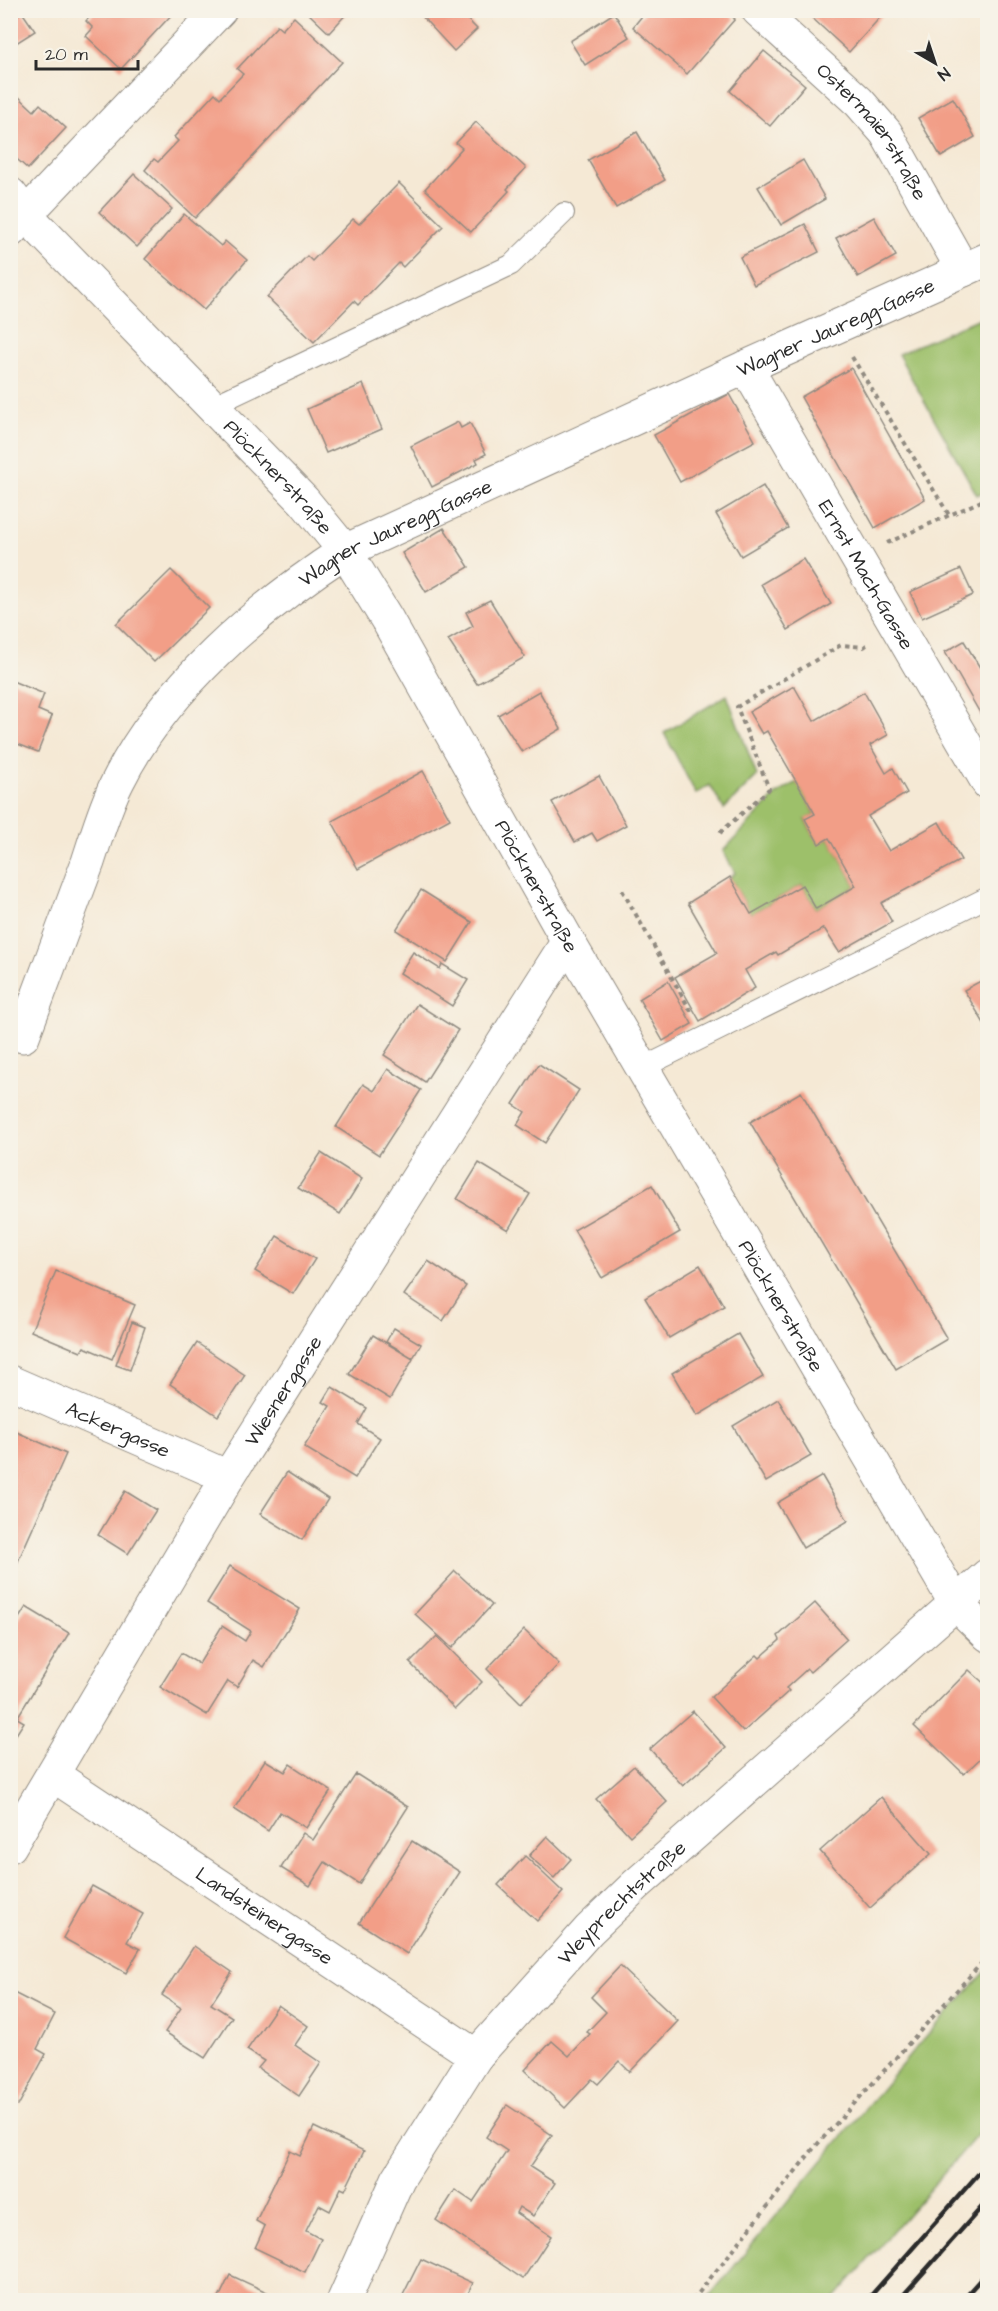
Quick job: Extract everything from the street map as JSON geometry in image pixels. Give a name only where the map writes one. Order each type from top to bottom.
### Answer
[{"type":"street","points":[[15,213],[220,10]]},
{"type":"street","name":"Ostermaierstraße","points":[[759,11],[859,102],[886,133],[975,265]]},
{"type":"street","name":"Plöcknerstraße","points":[[15,213],[212,406],[304,501],[345,551],[388,621],[568,941],[956,1604],[987,1635]]},
{"type":"street","name":"Wagner Jauregg-Gasse","points":[[23,1036],[117,782],[149,730],[182,687],[248,625],[307,576],[345,551],[834,327],[975,265]]},
{"type":"street","name":"Ernst Mach-Gasse","points":[[746,367],[987,783]]},
{"type":"street","name":"Wiesnergasse","points":[[10,1846],[228,1477],[568,941]]},
{"type":"street","name":"Ackergasse","points":[[10,1382],[228,1477]]},
{"type":"street","name":"Weyprechtstraße","points":[[344,2301],[398,2179],[476,2056],[589,1930],[636,1885],[987,1575]]},
{"type":"street","name":"Landsteinergasse","points":[[53,1775],[476,2056]]},
{"type":"lane","points":[[212,406],[511,265],[564,213]]},
{"type":"lane","points":[[642,1068],[987,897]]},
{"type":"path","points":[[834,327],[949,515]]},
{"type":"path","points":[[857,556],[987,498]]},
{"type":"path","points":[[720,833],[769,789],[737,707],[841,645],[864,647],[896,624]]},
{"type":"path","points":[[622,890],[705,1036]]},
{"type":"path","points":[[693,2301],[814,2148],[987,1956]]},
{"type":"green space","points":[[987,315],[987,490],[977,495],[898,354]]},
{"type":"green space","points":[[727,695],[757,776],[724,809],[710,785],[696,794],[664,733]]},
{"type":"green space","points":[[797,782],[815,814],[805,820],[819,843],[829,838],[856,886],[816,909],[802,885],[751,914],[730,877],[735,873],[723,851],[777,794]]},
{"type":"green space","points":[[987,1970],[987,2124],[833,2300],[706,2300],[920,2043]]},
{"type":"building","points":[[96,10],[176,10],[121,69],[86,36],[93,28],[86,21]]},
{"type":"building","points":[[305,10],[350,10],[329,33]]},
{"type":"building","points":[[416,10],[468,10],[463,15],[477,29],[454,51]]},
{"type":"building","points":[[647,10],[725,10],[735,19],[687,74],[633,27]]},
{"type":"building","points":[[813,10],[884,10],[885,12],[849,52],[809,15]]},
{"type":"building","points":[[22,12],[35,31],[10,47],[10,20]]},
{"type":"building","points":[[614,13],[629,37],[585,65],[570,41]]},
{"type":"building","points":[[294,17],[342,62],[195,218],[145,170],[154,159],[158,162],[178,141],[174,137],[215,93],[220,98],[243,74],[237,69],[277,26],[282,30]]},
{"type":"building","points":[[764,51],[805,85],[770,126],[730,91]]},
{"type":"building","points":[[19,97],[34,111],[40,104],[66,128],[28,169],[10,153],[10,107]]},
{"type":"building","points":[[953,98],[975,137],[941,157],[918,118]]},
{"type":"building","points":[[476,122],[526,168],[507,189],[509,191],[471,232],[425,189],[462,148],[456,143]]},
{"type":"building","points":[[637,132],[665,180],[616,208],[588,160]]},
{"type":"building","points":[[803,160],[825,199],[781,225],[758,187]]},
{"type":"building","points":[[134,174],[172,209],[137,247],[99,212]]},
{"type":"building","points":[[399,183],[443,226],[403,267],[399,263],[358,305],[354,301],[314,342],[267,297],[307,256],[312,261],[353,219],[359,224]]},
{"type":"building","points":[[184,214],[221,246],[225,241],[247,260],[204,310],[145,259]]},
{"type":"building","points":[[874,217],[896,256],[858,277],[836,238]]},
{"type":"building","points":[[805,224],[819,252],[754,285],[740,257]]},
{"type":"building","points":[[851,368],[925,499],[875,528],[801,397]]},
{"type":"building","points":[[363,384],[382,429],[326,453],[307,409]]},
{"type":"building","points":[[729,394],[755,441],[680,482],[654,435]]},
{"type":"building","points":[[458,422],[461,428],[470,423],[486,454],[476,459],[478,463],[432,487],[411,446]]},
{"type":"building","points":[[763,486],[788,528],[741,556],[716,514]]},
{"type":"building","points":[[444,528],[469,567],[426,592],[402,553]]},
{"type":"building","points":[[803,559],[831,604],[788,630],[761,584]]},
{"type":"building","points":[[961,569],[973,595],[922,618],[910,592]]},
{"type":"building","points":[[171,570],[209,608],[154,662],[116,624]]},
{"type":"building","points":[[490,600],[525,657],[477,684],[448,640],[473,626],[466,612]]},
{"type":"building","points":[[964,641],[988,681],[988,727],[945,652]]},
{"type":"building","points":[[10,680],[44,694],[38,710],[52,716],[38,752],[10,741]]},
{"type":"building","points":[[794,686],[814,721],[864,692],[888,735],[870,745],[886,773],[893,768],[907,793],[868,816],[889,851],[939,822],[961,860],[881,903],[892,922],[839,952],[824,928],[778,955],[776,952],[745,970],[755,988],[700,1021],[675,977],[717,953],[688,903],[730,877],[751,914],[802,885],[816,909],[856,886],[829,838],[819,844],[805,819],[815,814],[767,731],[762,734],[749,712]]},
{"type":"building","points":[[539,691],[561,729],[522,752],[498,715]]},
{"type":"building","points":[[423,771],[450,819],[358,869],[332,821]]},
{"type":"building","points":[[599,776],[626,825],[597,841],[592,833],[575,842],[552,802]]},
{"type":"building","points":[[421,890],[472,922],[447,962],[396,930]]},
{"type":"building","points":[[413,952],[440,969],[442,964],[468,980],[452,1006],[400,973]]},
{"type":"building","points":[[988,977],[988,1030],[964,990]]},
{"type":"building","points":[[668,981],[692,1024],[663,1041],[639,999]]},
{"type":"building","points":[[417,1004],[458,1030],[425,1082],[384,1055]]},
{"type":"building","points":[[539,1064],[579,1090],[545,1143],[517,1125],[525,1112],[513,1104]]},
{"type":"building","points":[[388,1069],[421,1090],[379,1155],[336,1127],[363,1084],[374,1091]]},
{"type":"building","points":[[801,1092],[947,1339],[896,1369],[750,1122]]},
{"type":"building","points":[[321,1153],[362,1179],[340,1214],[298,1188]]},
{"type":"building","points":[[479,1163],[530,1194],[508,1230],[457,1199]]},
{"type":"building","points":[[652,1185],[680,1232],[602,1278],[574,1230]]},
{"type":"building","points":[[277,1236],[315,1259],[293,1294],[255,1271]]},
{"type":"building","points":[[428,1261],[466,1286],[443,1321],[404,1295]]},
{"type":"building","points":[[700,1265],[724,1306],[669,1338],[645,1298]]},
{"type":"building","points":[[56,1271],[135,1305],[112,1359],[84,1347],[81,1352],[31,1331]]},
{"type":"building","points":[[132,1322],[145,1327],[130,1370],[116,1365]]},
{"type":"building","points":[[394,1328],[421,1344],[413,1358],[386,1342]]},
{"type":"building","points":[[738,1334],[763,1377],[697,1416],[672,1373]]},
{"type":"building","points":[[373,1335],[413,1359],[390,1399],[349,1374]]},
{"type":"building","points":[[197,1343],[245,1375],[218,1416],[170,1384]]},
{"type":"building","points":[[332,1387],[367,1408],[358,1424],[380,1438],[355,1478],[304,1447],[330,1406],[323,1402]]},
{"type":"building","points":[[778,1399],[811,1456],[766,1482],[733,1426]]},
{"type":"building","points":[[10,1429],[66,1454],[15,1568],[10,1566],[10,1487],[13,1481],[10,1480]]},
{"type":"building","points":[[287,1472],[328,1499],[302,1540],[260,1514]]},
{"type":"building","points":[[822,1476],[848,1521],[803,1548],[777,1503]]},
{"type":"building","points":[[125,1491],[156,1510],[128,1554],[98,1535]]},
{"type":"building","points":[[230,1566],[300,1609],[264,1667],[253,1660],[237,1687],[228,1681],[207,1715],[160,1687],[181,1653],[199,1664],[222,1626],[245,1641],[251,1631],[207,1603]]},
{"type":"building","points":[[455,1571],[492,1605],[452,1648],[415,1614]]},
{"type":"building","points":[[815,1603],[847,1639],[810,1672],[807,1669],[786,1688],[789,1691],[743,1732],[711,1697],[757,1655],[760,1658],[780,1640],[778,1636]]},
{"type":"building","points":[[26,1607],[69,1633],[17,1718],[24,1722],[10,1744],[10,1632]]},
{"type":"building","points":[[524,1630],[559,1664],[521,1703],[487,1669]]},
{"type":"building","points":[[437,1636],[482,1682],[455,1709],[410,1663]]},
{"type":"building","points":[[969,1670],[988,1687],[988,1751],[964,1774],[914,1726]]},
{"type":"building","points":[[693,1711],[726,1748],[683,1786],[650,1749]]},
{"type":"building","points":[[265,1760],[285,1772],[290,1764],[331,1791],[306,1828],[280,1812],[268,1831],[234,1809]]},
{"type":"building","points":[[634,1766],[667,1802],[630,1836],[596,1799]]},
{"type":"building","points":[[356,1774],[408,1807],[359,1884],[325,1862],[310,1886],[281,1868],[303,1833],[313,1840]]},
{"type":"building","points":[[881,1797],[931,1854],[870,1908],[820,1851]]},
{"type":"building","points":[[547,1836],[571,1859],[554,1878],[529,1856]]},
{"type":"building","points":[[412,1841],[460,1872],[407,1954],[359,1923]]},
{"type":"building","points":[[525,1856],[563,1892],[537,1921],[498,1885]]},
{"type":"building","points":[[92,1886],[143,1914],[127,1942],[140,1949],[126,1973],[63,1938]]},
{"type":"building","points":[[194,1946],[232,1972],[211,2004],[232,2017],[205,2058],[165,2032],[181,2008],[162,1995]]},
{"type":"building","points":[[620,1966],[678,2021],[630,2072],[619,2061],[598,2084],[592,2079],[565,2108],[525,2070],[552,2041],[569,2056],[590,2034],[587,2032],[606,2012],[591,1997]]},
{"type":"building","points":[[10,1991],[55,2014],[37,2049],[46,2054],[18,2106],[10,2102]]},
{"type":"building","points":[[278,2005],[308,2026],[295,2045],[321,2063],[299,2096],[258,2068],[264,2061],[247,2050]]},
{"type":"building","points":[[507,2105],[552,2135],[530,2167],[555,2183],[533,2216],[519,2207],[516,2213],[551,2236],[523,2279],[436,2220],[455,2190],[473,2202],[507,2151],[486,2137]]},
{"type":"building","points":[[314,2127],[364,2151],[345,2190],[341,2188],[330,2211],[319,2205],[306,2231],[321,2239],[305,2272],[255,2248],[265,2226],[256,2221],[290,2151],[300,2156]]},
{"type":"building","points":[[421,2259],[473,2283],[465,2300],[410,2300],[402,2297]]},
{"type":"building","points":[[230,2275],[284,2300],[218,2300]]},
{"type":"railway","points":[[867,2300],[988,2163]]},
{"type":"railway","points":[[899,2300],[988,2200]]},
{"type":"railway","points":[[962,2300],[988,2271]]}]
